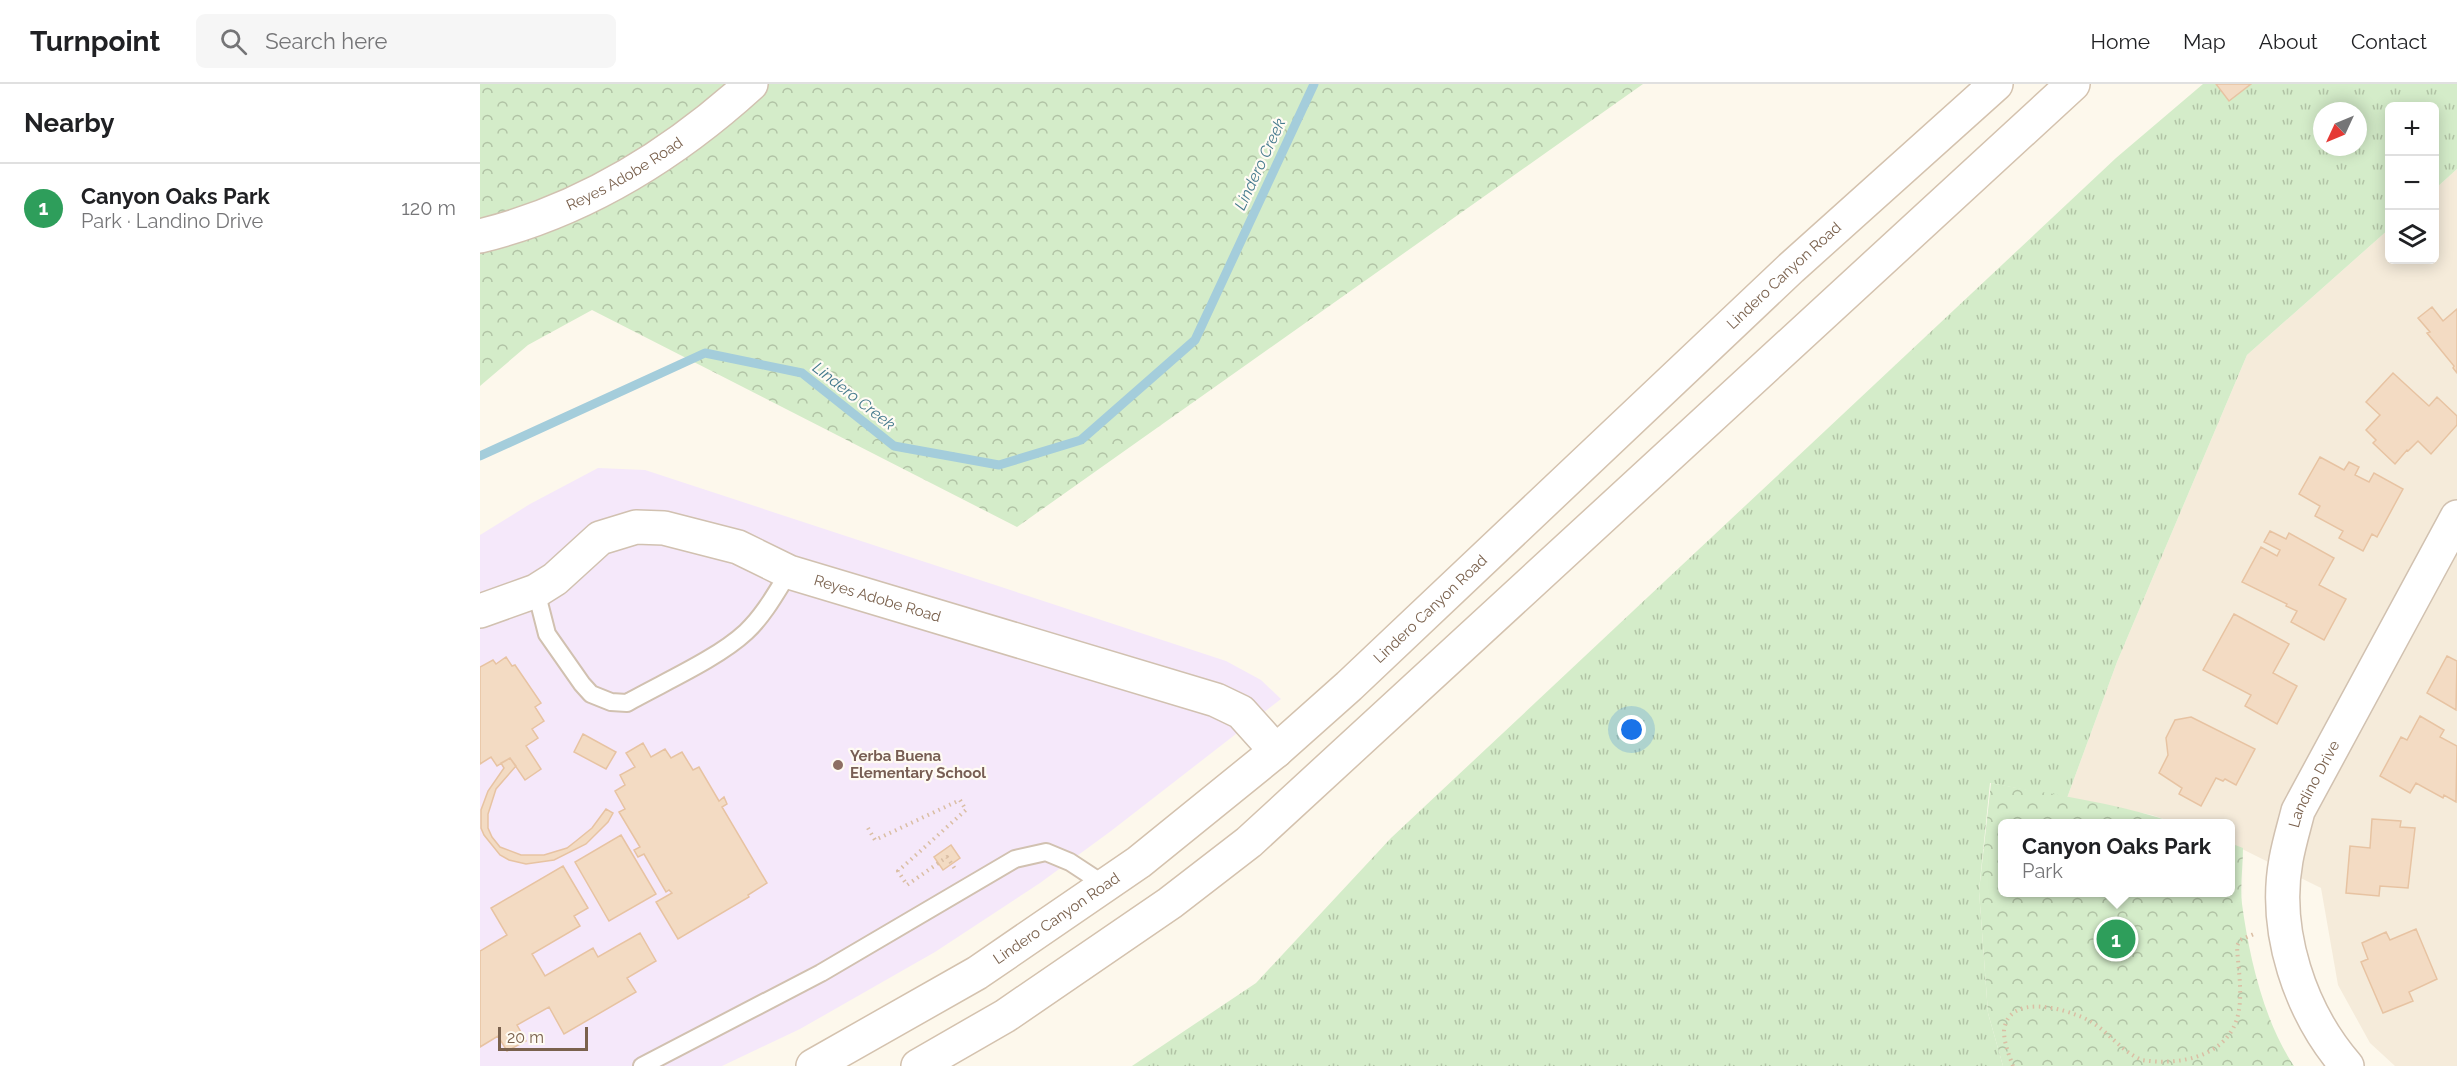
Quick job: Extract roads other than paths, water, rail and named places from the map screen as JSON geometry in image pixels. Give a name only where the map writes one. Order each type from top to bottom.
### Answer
[{"type":"main road","name":"Reyes Adobe Road","points":[[480,236],[512,228],[593,194],[653,161],[715,117],[751,84]]},
{"type":"main road","name":"Lindero Canyon Road","points":[[813,1066],[977,973],[1139,862],[1276,751],[1349,686],[1791,268],[1996,84]]},
{"type":"main road","points":[[918,1066],[1005,1016],[1170,903],[1249,842],[2073,84]]},
{"type":"main road","name":"Landino Drive","points":[[2347,1066],[2337,1055],[2313,1014],[2296,977],[2284,927],[2285,861],[2298,811],[2457,517]]},
{"type":"main road","name":"Reyes Adobe Road","points":[[480,610],[536,591],[555,579],[600,538],[636,527],[664,528],[738,547],[789,572],[1216,700],[1241,712],[1276,751]]},
{"type":"main road","points":[[1511,531],[1546,569]]},
{"type":"lane","points":[[536,591],[547,634],[582,684],[591,694],[611,702],[627,703],[736,640],[762,614],[789,572]]},
{"type":"lane","points":[[642,1066],[821,973],[1015,859],[1046,852],[1071,861],[1105,885]]},
{"type":"waterway","name":"Lindero Creek","points":[[480,456],[705,353],[802,373],[894,446],[999,465],[1081,440],[1195,340],[1314,84]]},
{"type":"place","name":"Yerba Buena Elementary School","points":[[838,765]]},
{"type":"place","name":"Canyon Oaks Park","points":[[2116,939]]}]
